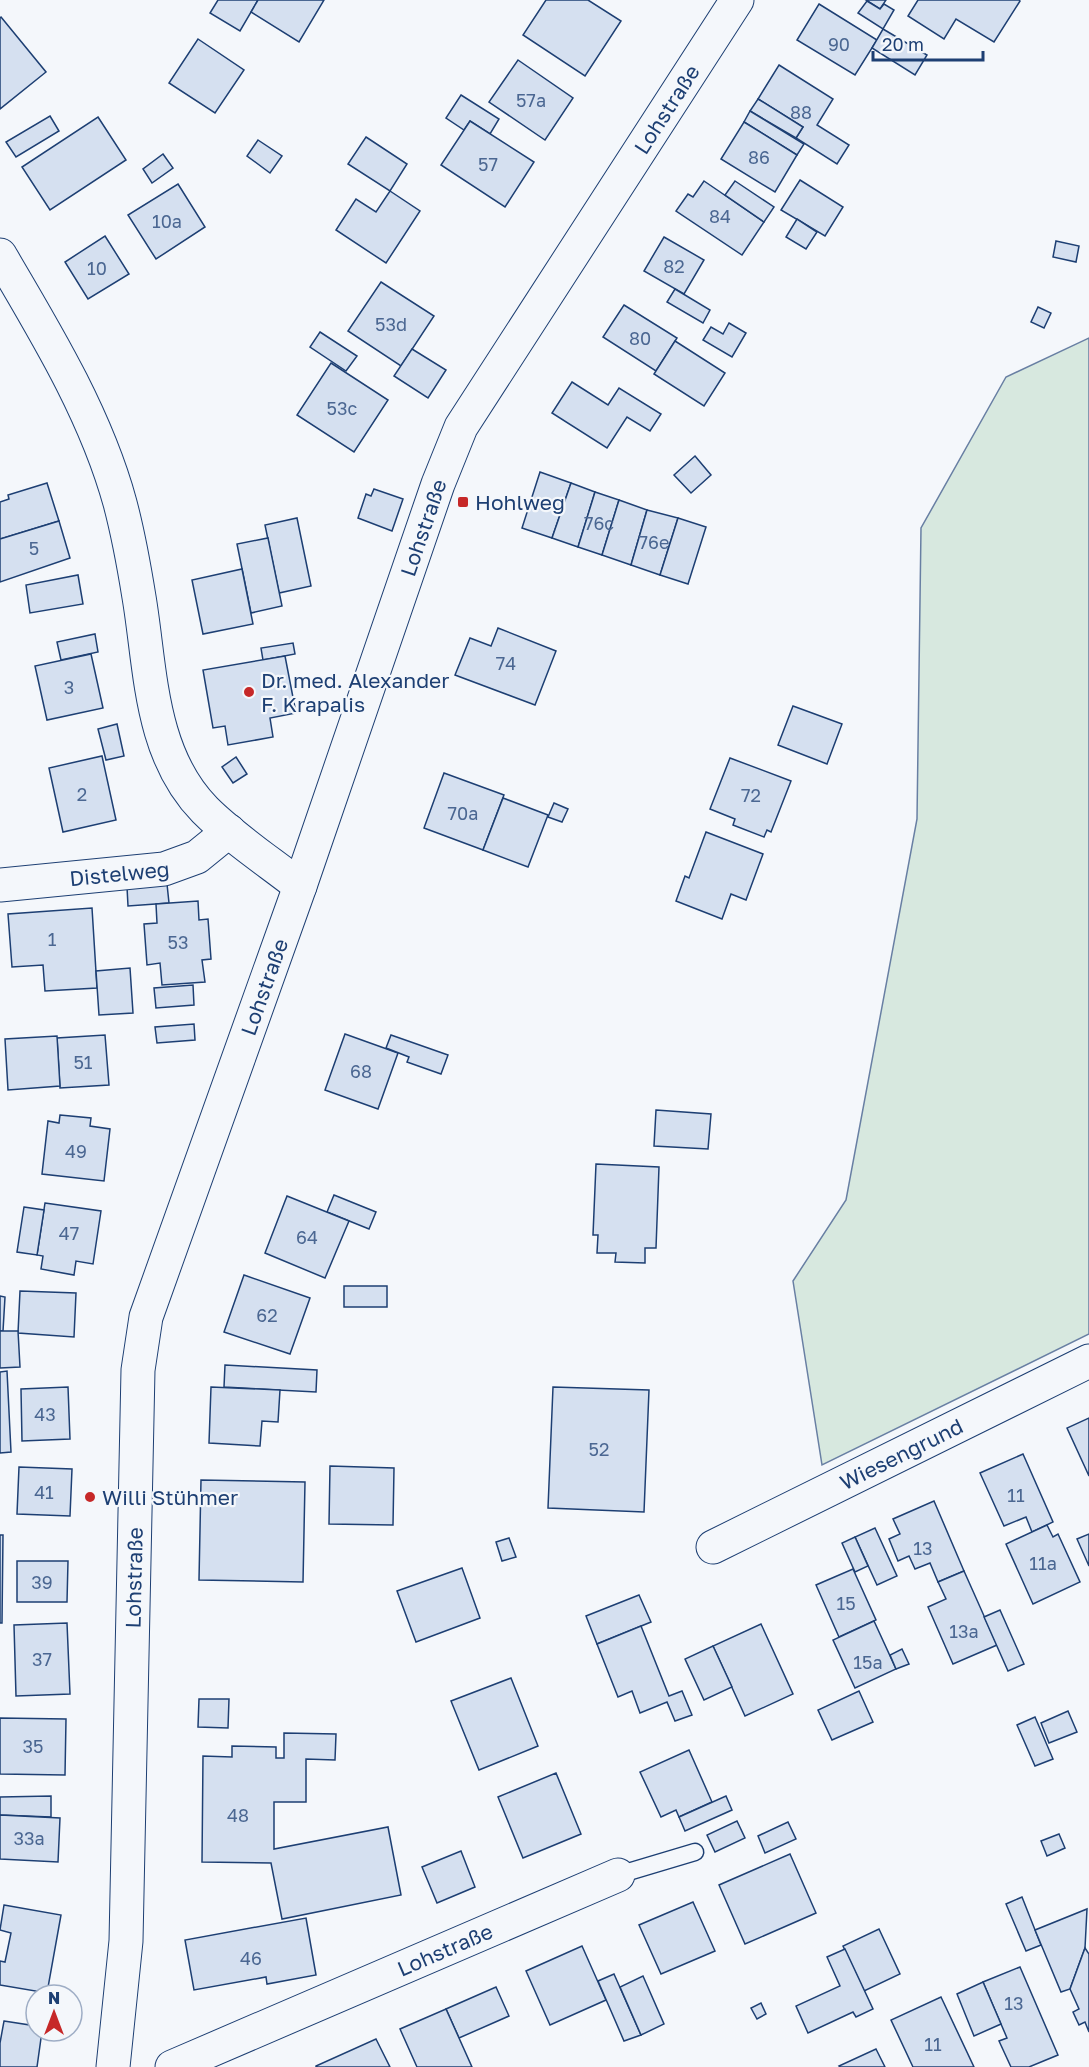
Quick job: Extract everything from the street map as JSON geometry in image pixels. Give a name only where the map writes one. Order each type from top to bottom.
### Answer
[{"type":"main road","name":"Lohstraße","points":[[113,2067],[126,1941],[138,1370],[146,1317],[300,886],[438,484],[461,427],[737,0]]},
{"type":"main road","points":[[0,255],[49,338],[96,436],[120,502],[139,597],[152,697],[168,750],[203,808],[300,886]]},
{"type":"main road","name":"Distelweg","points":[[0,885],[164,869],[197,857],[229,831]]},
{"type":"main road","name":"Wiesengrund","points":[[713,1547],[1089,1361]]},
{"type":"main road","name":"Lohstraße","points":[[172,2067],[618,1875]]},
{"type":"lane","points":[[618,1875],[695,1852]]},
{"type":"shaded area","points":[[1089,338],[1089,1334],[822,1465],[793,1281],[846,1200],[917,819],[921,528],[1006,377]]},
{"type":"building","points":[[218,0],[258,0],[240,31],[210,13]]},
{"type":"building","points":[[258,0],[324,0],[299,42],[251,12]]},
{"type":"building","points":[[546,0],[588,0],[621,21],[585,76],[523,35]]},
{"type":"building","points":[[866,0],[886,0],[880,9]]},
{"type":"building","points":[[918,0],[1020,1],[994,42],[956,19],[944,39],[908,16]]},
{"type":"building","points":[[867,1],[880,9],[884,4],[894,10],[883,29],[858,13]]},
{"type":"building","points":[[819,4],[877,40],[855,75],[797,40]]},
{"type":"building","points":[[0,18],[46,72],[0,109]]},
{"type":"building","points":[[883,29],[927,55],[915,75],[872,48]]},
{"type":"building","points":[[198,39],[244,70],[215,113],[169,83]]},
{"type":"building","points":[[518,60],[573,98],[545,140],[489,102]]},
{"type":"building","points":[[779,65],[833,99],[817,125],[849,145],[837,164],[796,138],[803,127],[758,99]]},
{"type":"building","points":[[461,95],[499,119],[490,134],[470,121],[464,130],[446,118]]},
{"type":"building","points":[[758,99],[803,127],[796,138],[750,111]]},
{"type":"building","points":[[750,111],[804,144],[797,155],[744,122]]},
{"type":"building","points":[[50,116],[59,131],[16,157],[6,142]]},
{"type":"building","points":[[98,117],[126,160],[50,210],[22,167]]},
{"type":"building","points":[[470,121],[534,162],[505,207],[441,165]]},
{"type":"building","points":[[744,122],[797,155],[775,192],[721,159]]},
{"type":"building","points":[[366,137],[407,164],[390,191],[348,164]]},
{"type":"building","points":[[258,140],[282,156],[270,173],[247,156]]},
{"type":"building","points":[[163,154],[173,168],[152,183],[143,169]]},
{"type":"building","points":[[800,180],[843,207],[825,236],[781,210]]},
{"type":"building","points":[[704,181],[764,222],[742,255],[676,211],[688,194],[693,197]]},
{"type":"building","points":[[735,181],[774,207],[764,222],[725,195]]},
{"type":"building","points":[[178,184],[205,227],[156,259],[128,215]]},
{"type":"building","points":[[390,191],[420,211],[386,263],[336,230],[356,199],[376,212]]},
{"type":"building","points":[[797,219],[817,232],[806,249],[786,237]]},
{"type":"building","points":[[105,236],[129,274],[88,299],[65,262]]},
{"type":"building","points":[[664,237],[704,260],[684,294],[644,271]]},
{"type":"building","points":[[1056,241],[1079,246],[1076,262],[1053,257]]},
{"type":"building","points":[[381,282],[434,316],[401,366],[348,331]]},
{"type":"building","points":[[675,289],[710,310],[703,323],[667,302]]},
{"type":"building","points":[[624,305],[677,338],[656,371],[603,337]]},
{"type":"building","points":[[1038,307],[1051,313],[1044,328],[1031,322]]},
{"type":"building","points":[[729,323],[746,333],[732,357],[703,340],[711,327],[723,334]]},
{"type":"building","points":[[320,332],[357,356],[346,371],[310,347]]},
{"type":"building","points":[[675,341],[725,373],[704,406],[654,374]]},
{"type":"building","points":[[412,349],[446,370],[428,398],[394,376]]},
{"type":"building","points":[[331,363],[388,400],[354,452],[297,415]]},
{"type":"building","points":[[572,382],[608,405],[619,388],[661,414],[650,431],[627,417],[607,448],[552,413]]},
{"type":"building","points":[[695,456],[711,475],[691,493],[674,475]]},
{"type":"building","points":[[540,472],[571,483],[552,538],[522,528]]},
{"type":"building","points":[[47,483],[59,521],[0,539],[0,502],[9,499],[8,495]]},
{"type":"building","points":[[571,483],[595,492],[578,547],[552,538]]},
{"type":"building","points":[[374,489],[403,499],[392,531],[358,518],[366,494],[371,496]]},
{"type":"building","points":[[595,492],[619,500],[602,555],[578,547]]},
{"type":"building","points":[[619,500],[647,510],[631,565],[602,555]]},
{"type":"building","points":[[647,510],[678,518],[660,575],[631,565]]},
{"type":"building","points":[[297,518],[311,586],[279,593],[265,525]]},
{"type":"building","points":[[678,518],[706,527],[688,584],[660,575]]},
{"type":"building","points":[[59,521],[70,558],[0,582],[0,539]]},
{"type":"building","points":[[268,538],[282,606],[251,613],[237,544]]},
{"type":"building","points":[[242,569],[253,624],[203,634],[192,580]]},
{"type":"building","points":[[78,575],[83,604],[30,613],[26,585]]},
{"type":"building","points":[[498,628],[556,651],[535,705],[455,675],[470,638],[491,646]]},
{"type":"building","points":[[95,634],[98,652],[61,660],[57,642]]},
{"type":"building","points":[[293,643],[295,654],[263,660],[261,648]]},
{"type":"building","points":[[91,654],[103,708],[47,720],[35,666]]},
{"type":"building","name":"Dr. med. Alexander F. Krapalis","points":[[285,656],[296,713],[270,718],[273,737],[228,745],[225,726],[213,728],[203,670]]},
{"type":"building","points":[[793,706],[842,724],[827,764],[778,745]]},
{"type":"building","points":[[117,724],[124,756],[106,760],[98,729]]},
{"type":"building","points":[[102,756],[116,820],[63,832],[49,768]]},
{"type":"building","points":[[236,757],[247,774],[233,783],[222,767]]},
{"type":"building","points":[[730,758],[791,781],[771,832],[767,830],[764,837],[733,825],[735,819],[710,809]]},
{"type":"building","points":[[444,773],[504,795],[483,850],[424,828]]},
{"type":"building","points":[[503,798],[548,815],[528,867],[483,850]]},
{"type":"building","points":[[554,803],[568,809],[562,822],[548,817]]},
{"type":"building","points":[[706,832],[763,854],[746,900],[731,894],[722,919],[676,901],[685,876],[689,878]]},
{"type":"building","points":[[167,884],[169,903],[128,906],[127,887]]},
{"type":"building","points":[[198,901],[199,920],[208,919],[211,959],[202,960],[205,982],[162,985],[160,963],[147,965],[144,924],[157,923],[156,904]]},
{"type":"building","points":[[92,908],[97,988],[45,991],[43,965],[12,967],[8,914]]},
{"type":"building","points":[[130,968],[133,1013],[99,1015],[96,971]]},
{"type":"building","points":[[193,985],[194,1005],[156,1008],[154,988]]},
{"type":"building","points":[[194,1024],[195,1040],[157,1043],[155,1027]]},
{"type":"building","points":[[345,1034],[398,1053],[378,1109],[325,1090]]},
{"type":"building","points":[[105,1035],[109,1085],[60,1088],[57,1038]]},
{"type":"building","points":[[391,1035],[448,1055],[441,1074],[407,1062],[409,1057],[386,1048]]},
{"type":"building","points":[[57,1036],[60,1086],[8,1090],[5,1039]]},
{"type":"building","points":[[656,1110],[711,1114],[708,1149],[654,1146]]},
{"type":"building","points":[[60,1115],[91,1118],[90,1126],[110,1129],[104,1181],[42,1174],[48,1121],[59,1123]]},
{"type":"building","points":[[596,1164],[659,1167],[656,1248],[645,1248],[645,1263],[615,1262],[616,1253],[597,1253],[598,1235],[593,1235]]},
{"type":"building","points":[[334,1195],[376,1212],[369,1229],[327,1212]]},
{"type":"building","points":[[287,1196],[349,1221],[325,1278],[265,1253]]},
{"type":"building","points":[[45,1203],[101,1211],[93,1264],[76,1261],[74,1275],[41,1269],[43,1256],[37,1255]]},
{"type":"building","points":[[24,1207],[44,1210],[37,1255],[17,1252]]},
{"type":"building","points":[[244,1275],[310,1298],[290,1354],[224,1332]]},
{"type":"building","points":[[344,1286],[387,1286],[387,1307],[344,1307]]},
{"type":"building","points":[[20,1291],[76,1293],[74,1337],[18,1333]]},
{"type":"building","points":[[0,1296],[5,1297],[3,1331],[0,1331]]},
{"type":"building","points":[[0,1331],[18,1331],[20,1367],[0,1368]]},
{"type":"building","points":[[225,1365],[317,1370],[316,1392],[224,1387]]},
{"type":"building","points":[[7,1371],[11,1452],[0,1453],[0,1372]]},
{"type":"building","points":[[68,1387],[70,1439],[22,1441],[21,1389]]},
{"type":"building","points":[[211,1387],[280,1390],[278,1422],[262,1421],[260,1446],[209,1443]]},
{"type":"building","points":[[553,1387],[649,1390],[644,1512],[548,1508]]},
{"type":"building","points":[[1089,1418],[1089,1476],[1067,1428]]},
{"type":"building","points":[[1023,1454],[1053,1522],[1032,1532],[1026,1517],[1004,1526],[980,1473]]},
{"type":"building","points":[[330,1466],[394,1468],[393,1525],[329,1524]]},
{"type":"building","points":[[19,1467],[72,1469],[70,1516],[17,1514]]},
{"type":"building","points":[[201,1480],[305,1482],[303,1582],[199,1580]]},
{"type":"building","points":[[934,1501],[964,1571],[938,1582],[930,1563],[915,1569],[909,1556],[898,1561],[889,1539],[900,1534],[893,1519]]},
{"type":"building","points":[[1047,1525],[1053,1537],[1058,1534],[1080,1582],[1033,1604],[1006,1544]]},
{"type":"building","points":[[875,1528],[897,1576],[877,1585],[855,1537]]},
{"type":"building","points":[[1089,1534],[1089,1566],[1077,1539]]},
{"type":"building","points":[[0,1535],[3,1535],[2,1623],[0,1623]]},
{"type":"building","points":[[855,1537],[868,1566],[855,1572],[842,1543]]},
{"type":"building","points":[[509,1538],[516,1557],[502,1561],[496,1542]]},
{"type":"building","points":[[17,1561],[68,1561],[67,1602],[17,1602]]},
{"type":"building","points":[[462,1568],[480,1618],[416,1642],[397,1591]]},
{"type":"building","points":[[853,1569],[876,1620],[839,1637],[816,1585]]},
{"type":"building","points":[[964,1571],[997,1645],[953,1664],[928,1607],[946,1599],[938,1582]]},
{"type":"building","points":[[639,1595],[651,1622],[597,1644],[586,1616]]},
{"type":"building","points":[[1000,1610],[1024,1664],[1008,1671],[984,1617]]},
{"type":"building","points":[[874,1621],[896,1669],[855,1688],[833,1640]]},
{"type":"building","points":[[67,1623],[70,1694],[16,1696],[14,1625]]},
{"type":"building","points":[[761,1624],[793,1694],[745,1716],[713,1646]]},
{"type":"building","points":[[641,1626],[669,1696],[682,1691],[692,1715],[675,1721],[667,1702],[640,1713],[632,1691],[618,1697],[597,1644]]},
{"type":"building","points":[[713,1646],[732,1687],[704,1700],[685,1659]]},
{"type":"building","points":[[902,1649],[909,1664],[896,1669],[890,1655]]},
{"type":"building","points":[[511,1678],[538,1746],[479,1770],[451,1701]]},
{"type":"building","points":[[859,1691],[873,1722],[832,1740],[818,1710]]},
{"type":"building","points":[[199,1699],[229,1699],[228,1728],[198,1727]]},
{"type":"building","points":[[1068,1711],[1077,1732],[1049,1743],[1041,1723]]},
{"type":"building","points":[[1035,1717],[1053,1759],[1035,1766],[1017,1725]]},
{"type":"building","points":[[0,1718],[66,1719],[65,1775],[0,1774]]},
{"type":"building","points":[[284,1733],[336,1734],[335,1760],[306,1759],[306,1802],[274,1802],[274,1849],[388,1827],[401,1895],[282,1919],[271,1863],[202,1862],[203,1756],[232,1757],[232,1746],[276,1747],[276,1758],[284,1758]]},
{"type":"building","points":[[689,1750],[712,1802],[679,1817],[676,1810],[661,1817],[640,1772]]},
{"type":"building","points":[[556,1773],[581,1834],[523,1858],[498,1797]]},
{"type":"building","points":[[51,1796],[51,1817],[0,1815],[0,1797]]},
{"type":"building","points":[[726,1796],[732,1810],[685,1831],[679,1817]]},
{"type":"building","points":[[0,1815],[60,1818],[58,1862],[0,1859]]},
{"type":"building","points":[[737,1821],[745,1838],[715,1852],[707,1835]]},
{"type":"building","points":[[788,1822],[796,1839],[765,1853],[758,1836]]},
{"type":"building","points":[[1059,1834],[1065,1848],[1047,1856],[1041,1841]]},
{"type":"building","points":[[461,1851],[475,1887],[437,1903],[422,1867]]},
{"type":"building","points":[[790,1854],[816,1913],[745,1944],[719,1885]]},
{"type":"building","points":[[1022,1897],[1041,1945],[1026,1951],[1006,1904]]},
{"type":"building","points":[[693,1902],[715,1951],[661,1974],[639,1925]]},
{"type":"building","points":[[4,1905],[61,1915],[49,1983],[24,1983],[24,1989],[0,1985],[0,1961],[5,1962],[11,1933],[0,1930]]},
{"type":"building","points":[[1087,1909],[1085,1948],[1070,1989],[1061,1992],[1035,1930]]},
{"type":"building","points":[[306,1918],[316,1975],[267,1984],[266,1977],[194,1990],[185,1940]]},
{"type":"building","points":[[879,1929],[900,1974],[864,1991],[843,1946]]},
{"type":"building","points":[[582,1946],[606,2000],[550,2025],[526,1971]]},
{"type":"building","points":[[1085,1948],[1089,1954],[1089,2032],[1085,2022],[1079,2025],[1073,2012],[1079,2009],[1070,1989]]},
{"type":"building","points":[[845,1949],[873,2009],[856,2017],[853,2012],[808,2033],[796,2006],[840,1986],[827,1957]]},
{"type":"building","points":[[1020,1967],[1058,2055],[1029,2067],[1011,2067],[999,2041],[1007,2038],[983,1982]]},
{"type":"building","points":[[614,1974],[641,2035],[624,2041],[598,1981]]},
{"type":"building","points":[[643,1976],[664,2024],[641,2035],[620,1987]]},
{"type":"building","points":[[983,1982],[1001,2024],[974,2036],[957,1994]]},
{"type":"building","points":[[496,1987],[509,2016],[459,2038],[446,2009]]},
{"type":"building","points":[[941,1997],[974,2067],[913,2067],[891,2020]]},
{"type":"building","points":[[761,2003],[766,2014],[757,2019],[751,2008]]},
{"type":"building","points":[[446,2009],[472,2067],[417,2067],[400,2029]]},
{"type":"building","points":[[4,2021],[24,2024],[24,2043],[40,2043],[37,2067],[0,2067],[0,2043]]},
{"type":"building","points":[[376,2039],[390,2067],[316,2067],[316,2066]]},
{"type":"building","points":[[876,2049],[885,2067],[839,2066]]},
{"type":"place","name":"Hohlweg","points":[[463,502]]},
{"type":"place","name":"Dr. med. Alexander F. Krapalis","points":[[249,692]]},
{"type":"place","name":"Willi Stühmer","points":[[90,1497]]}]
